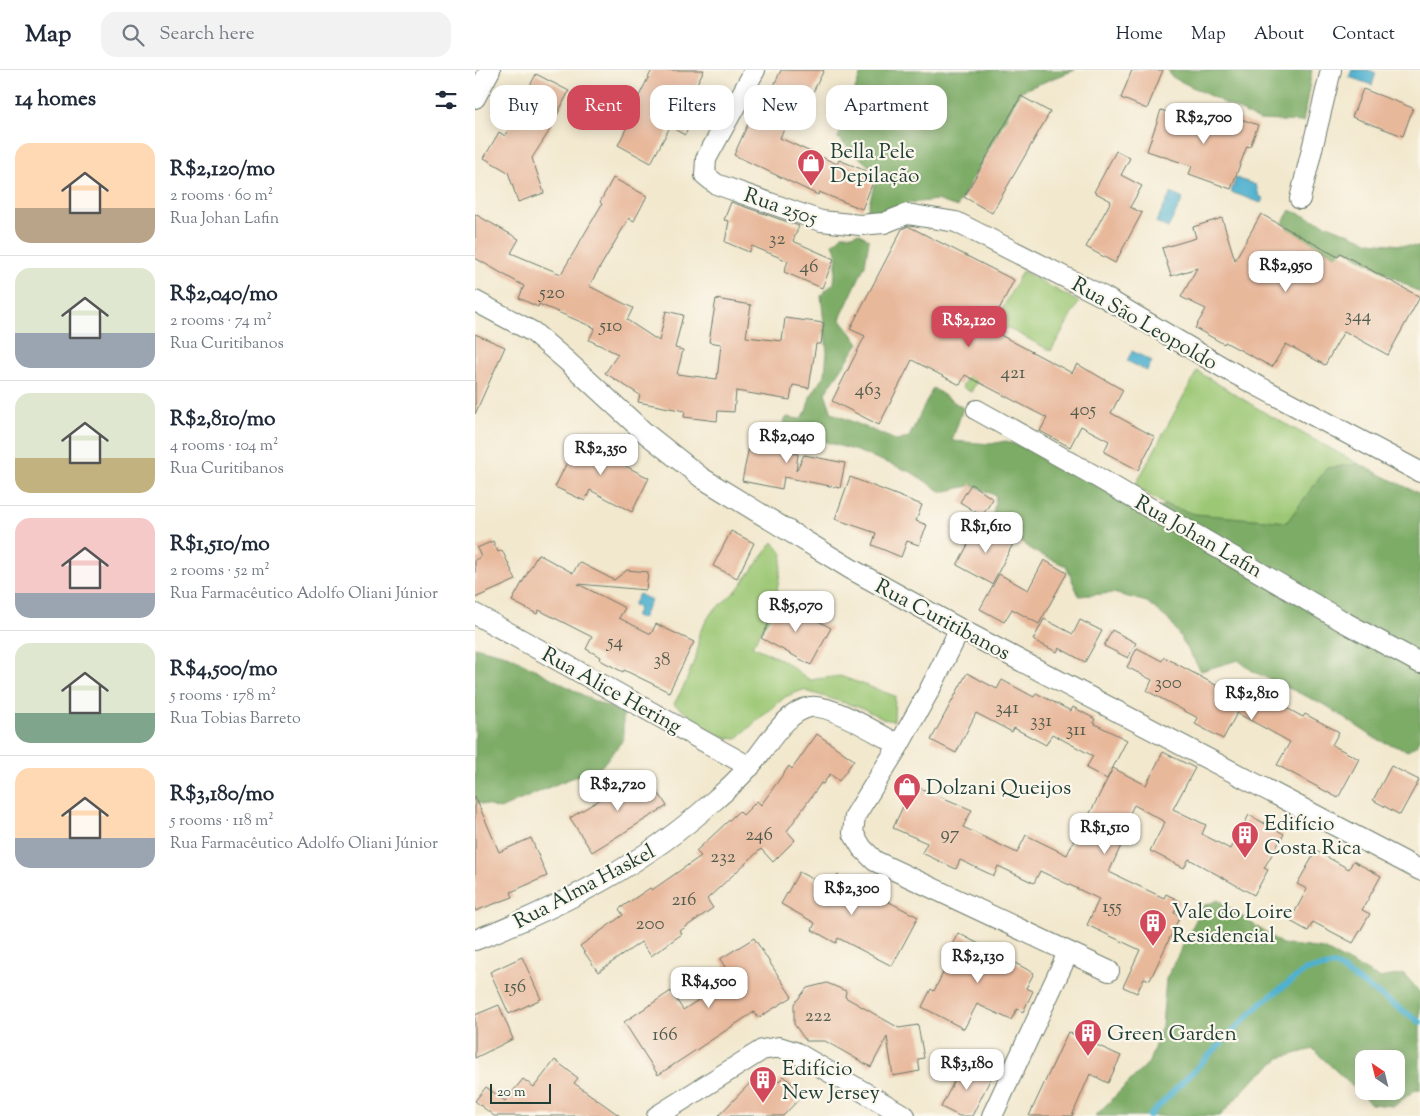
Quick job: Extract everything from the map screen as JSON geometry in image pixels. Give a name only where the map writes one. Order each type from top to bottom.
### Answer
[{"type":"street","points":[[475,98],[490,70]]},
{"type":"street","name":"Rua 2505","points":[[755,70],[706,159],[705,175],[716,184],[821,221],[860,225]]},
{"type":"street","points":[[1300,199],[1331,70]]},
{"type":"street","name":"Rua São Leopoldo","points":[[860,225],[884,223],[907,214],[956,222],[1104,297],[1224,368],[1420,472]]},
{"type":"street","name":"Rua Curitibanos","points":[[475,301],[533,332],[644,432],[702,478],[851,569],[960,629],[1420,870]]},
{"type":"street","name":"Rua Johan Lafin","points":[[977,410],[1097,477],[1346,623],[1420,663]]},
{"type":"street","name":"Rua Alice Hering","points":[[475,614],[750,766]]},
{"type":"street","points":[[960,629],[899,745],[855,816],[853,833],[862,848],[875,861],[1109,971]]},
{"type":"street","name":"Rua Alma Haskel","points":[[475,940],[557,905],[620,872],[656,849],[688,825],[750,766],[778,730],[796,712],[811,706],[834,710],[899,745]]},
{"type":"street","points":[[993,1116],[1068,953]]},
{"type":"street","points":[[657,1116],[762,1050],[779,1046],[795,1052],[905,1116]]},
{"type":"green space","points":[[862,70],[1075,70],[1021,91],[957,207],[937,200],[910,203],[881,211],[867,211],[880,164],[869,166],[838,138],[841,130],[947,130],[947,85],[857,85]]},
{"type":"green space","points":[[1168,70],[1312,70],[1303,122],[1259,120],[1172,77]]},
{"type":"green space","points":[[1290,210],[1370,242],[1420,247],[1420,293],[1343,248],[1337,256],[1290,231],[1283,222]]},
{"type":"green space","points":[[859,233],[869,240],[865,265],[840,319],[859,343],[825,393],[832,413],[898,441],[909,437],[933,388],[963,408],[952,441],[991,444],[1005,441],[1043,454],[1144,513],[1165,505],[1195,514],[1287,522],[1327,468],[1359,464],[1420,494],[1420,736],[1418,744],[1408,751],[1376,739],[1327,706],[1254,672],[1238,660],[1201,671],[1171,622],[1147,602],[1113,593],[1079,596],[1066,566],[1035,552],[992,520],[996,496],[973,485],[942,492],[911,472],[857,451],[785,430],[783,423],[787,417],[800,419],[806,412],[810,397],[825,374],[827,352],[821,295],[834,283],[837,254],[833,244],[842,235]]},
{"type":"green space","points":[[1022,271],[1079,302],[1051,351],[1006,327],[971,392],[962,387]]},
{"type":"green space","points":[[1197,371],[1267,414],[1359,464],[1327,468],[1287,522],[1194,514],[1165,505],[1135,486]]},
{"type":"green space","points":[[773,542],[783,554],[774,610],[752,646],[782,660],[810,680],[840,676],[895,696],[894,721],[883,719],[864,709],[803,690],[785,697],[736,739],[728,738],[712,731],[674,704],[685,684],[697,653],[699,633],[711,613],[736,591]]},
{"type":"green space","points":[[475,647],[510,656],[592,700],[623,713],[623,740],[601,767],[500,809],[475,802]]},
{"type":"green space","points":[[1218,900],[1282,944],[1324,949],[1379,978],[1404,974],[1420,992],[1420,1090],[1416,1089],[1405,1098],[1405,1050],[1355,1050],[1355,1089],[1313,1049],[1280,1058],[1248,1085],[1220,1116],[1095,1116],[1149,1062],[1162,1026],[1166,979],[1203,906]]},
{"type":"green space","points":[[1367,1100],[1402,1100],[1394,1106],[1371,1104]]},
{"type":"water","points":[[1352,70],[1368,70],[1376,73],[1372,85],[1349,77]]},
{"type":"water","points":[[1236,178],[1256,185],[1259,196],[1263,198],[1261,203],[1231,192]]},
{"type":"water","points":[[1171,193],[1183,199],[1168,228],[1156,222]]},
{"type":"water","points":[[1132,351],[1152,361],[1147,371],[1127,361]]},
{"type":"water","points":[[639,594],[651,600],[642,619],[635,616],[639,608],[633,605]]},
{"type":"building","points":[[652,70],[704,70],[696,85],[650,85],[650,130],[668,130],[651,163],[618,145],[626,130],[640,130],[640,94]]},
{"type":"building","points":[[781,70],[824,70],[816,86],[774,85]]},
{"type":"building","points":[[1132,70],[1163,70],[1147,109],[1121,98]]},
{"type":"building","points":[[536,74],[567,90],[567,95],[557,115],[557,85],[530,85]]},
{"type":"building","points":[[1363,89],[1413,108],[1403,136],[1352,117]]},
{"type":"building","points":[[1021,96],[1050,112],[992,213],[964,197]]},
{"type":"building","points":[[1161,110],[1215,128],[1221,112],[1258,125],[1250,147],[1247,146],[1231,189],[1189,174],[1192,166],[1147,151]]},
{"type":"building","points":[[508,130],[550,130],[532,158],[544,193],[518,202],[508,172],[484,158],[499,132],[505,136]]},
{"type":"building","points":[[676,130],[688,130],[685,135]]},
{"type":"building","points":[[745,130],[784,130],[780,138],[837,164],[839,160],[876,175],[862,209],[819,192],[818,195],[734,155]]},
{"type":"building","points":[[1116,151],[1130,158],[1121,175],[1142,186],[1130,207],[1142,213],[1115,263],[1086,247],[1111,201],[1094,192]]},
{"type":"building","points":[[613,178],[647,196],[634,221],[629,218],[589,286],[633,308],[627,320],[659,341],[666,311],[683,315],[675,348],[683,350],[677,374],[717,379],[721,344],[709,342],[716,299],[751,305],[746,337],[782,341],[785,318],[824,323],[821,344],[816,344],[809,388],[793,385],[790,400],[736,391],[734,412],[718,411],[717,421],[684,417],[685,411],[638,402],[640,395],[605,373],[618,354],[589,340],[595,328],[539,304],[538,307],[519,298],[524,286],[475,258],[475,214],[519,239],[511,253],[561,274],[602,204],[600,202]]},
{"type":"building","points":[[731,202],[799,226],[793,241],[834,259],[822,288],[784,272],[788,261],[752,246],[749,252],[725,242],[729,221],[724,220]]},
{"type":"building","points":[[1261,214],[1338,257],[1340,253],[1420,297],[1388,355],[1344,331],[1325,365],[1286,344],[1272,367],[1195,328],[1206,309],[1181,297],[1197,268],[1171,276],[1162,248],[1196,238],[1193,227],[1222,218],[1235,260]]},
{"type":"building","points":[[908,226],[1014,280],[989,329],[1072,373],[1077,364],[1123,390],[1111,413],[1155,437],[1138,470],[1104,452],[1109,441],[1081,426],[1070,447],[1040,431],[1047,418],[965,375],[960,385],[912,360],[879,425],[832,401],[865,336],[850,329],[902,229]]},
{"type":"building","points":[[475,334],[505,347],[475,414]]},
{"type":"building","points":[[752,432],[792,439],[789,453],[798,454],[796,471],[804,455],[845,463],[840,488],[784,477],[782,489],[742,481]]},
{"type":"building","points":[[580,436],[609,449],[606,456],[649,478],[632,512],[590,490],[585,501],[555,487]]},
{"type":"building","points":[[850,477],[922,505],[916,521],[927,525],[919,545],[907,541],[901,557],[872,545],[876,533],[835,519]]},
{"type":"building","points":[[971,484],[993,499],[982,516],[960,502]]},
{"type":"building","points":[[979,524],[1014,542],[992,584],[957,565]]},
{"type":"building","points":[[731,531],[754,543],[737,578],[713,566]]},
{"type":"building","points":[[493,541],[498,552],[502,550],[516,580],[475,598],[475,560],[481,557],[477,548]]},
{"type":"building","points":[[538,554],[573,573],[579,562],[614,580],[627,570],[648,572],[646,590],[578,584],[625,608],[619,618],[651,634],[656,624],[694,642],[669,692],[600,660],[601,657],[586,649],[592,637],[539,610],[537,614],[512,601]]},
{"type":"building","points":[[1044,560],[1067,573],[1039,624],[1012,609],[1004,622],[980,609],[999,574],[1028,590]]},
{"type":"building","points":[[781,601],[831,628],[811,665],[761,638]]},
{"type":"building","points":[[1044,619],[1073,634],[1080,620],[1102,631],[1085,662],[1059,648],[1057,652],[1033,640]]},
{"type":"building","points":[[1112,630],[1136,643],[1128,658],[1104,646]]},
{"type":"building","points":[[1137,648],[1162,661],[1164,657],[1247,702],[1253,690],[1303,717],[1305,714],[1339,732],[1332,745],[1359,759],[1338,798],[1277,765],[1290,742],[1237,713],[1223,739],[1195,724],[1198,718],[1147,691],[1152,680],[1127,667]]},
{"type":"building","points":[[967,673],[997,689],[1002,680],[1034,697],[1036,693],[1071,711],[1073,707],[1095,719],[1093,723],[1127,740],[1107,779],[1086,768],[1093,756],[1052,734],[1046,745],[1014,728],[1012,732],[976,713],[956,753],[931,740]]},
{"type":"building","points":[[817,734],[854,760],[839,781],[830,774],[823,784],[821,783],[787,831],[795,840],[773,862],[761,849],[707,899],[713,908],[680,931],[682,934],[651,956],[641,942],[598,972],[580,946],[623,915],[619,909],[650,888],[652,890],[701,856],[696,851],[739,811],[743,815],[757,801],[761,805],[789,766],[792,769]]},
{"type":"building","points":[[1163,752],[1195,768],[1173,809],[1206,825],[1202,834],[1230,849],[1249,815],[1284,834],[1264,868],[1268,870],[1254,895],[1189,859],[1184,868],[1150,851],[1165,822],[1134,805],[1119,835],[1125,837],[1109,872],[1164,898],[1166,894],[1180,901],[1174,913],[1180,916],[1150,980],[1144,978],[1137,993],[1123,987],[1140,950],[1087,925],[1099,899],[1040,871],[1034,883],[998,866],[994,876],[960,860],[956,869],[922,853],[927,843],[893,828],[913,785],[972,810],[963,827],[1017,853],[1026,835],[1067,855],[1084,818],[1087,819],[1113,768],[1146,785]]},
{"type":"building","points":[[1391,766],[1419,780],[1400,815],[1373,800]]},
{"type":"building","points":[[645,772],[667,806],[592,852],[570,818]]},
{"type":"building","points":[[475,796],[499,852],[531,838],[547,876],[511,892],[513,897],[475,911]]},
{"type":"building","points":[[1316,851],[1349,869],[1353,861],[1381,876],[1362,910],[1370,914],[1353,943],[1313,922],[1308,931],[1290,921],[1307,889],[1297,884]]},
{"type":"building","points":[[799,872],[830,888],[837,875],[918,917],[892,966],[838,938],[836,943],[812,930],[815,923],[781,904]]},
{"type":"building","points":[[958,933],[1034,973],[1026,988],[1033,991],[1023,1012],[1017,1009],[1011,1020],[977,1004],[964,1029],[922,1007],[931,989],[934,991],[952,955],[948,953]]},
{"type":"building","points":[[754,938],[792,997],[758,1018],[754,1012],[658,1075],[624,1022],[671,991],[683,1010],[732,978],[720,959]]},
{"type":"building","points":[[522,957],[541,999],[509,1014],[490,972]]},
{"type":"building","points":[[827,983],[846,991],[845,997],[899,1028],[918,1025],[924,1058],[918,1059],[920,1071],[893,1076],[887,1037],[871,1067],[825,1041],[806,1041],[794,1024],[794,1004],[807,988]]},
{"type":"building","points":[[499,1005],[513,1039],[475,1058],[475,1015]]},
{"type":"building","points":[[1068,1032],[1121,1056],[1108,1083],[1090,1074],[1072,1116],[1029,1116]]},
{"type":"building","points":[[555,1060],[578,1078],[574,1083],[620,1116],[494,1116],[475,1101],[486,1087],[505,1101],[523,1079],[534,1087]]},
{"type":"building","points":[[964,1062],[992,1076],[972,1116],[959,1116],[941,1107]]},
{"type":"building","name":"Edifício New Jersey","points":[[784,1076],[803,1095],[783,1116],[718,1116],[756,1077],[770,1090]]},
{"type":"waterway","points":[[1149,1116],[1260,1004],[1306,970],[1335,965],[1420,1022]]},
{"type":"place","name":"Bella Pele Depilação","points":[[811,187]]},
{"type":"place","name":"Dolzani Queijos","points":[[907,811]]},
{"type":"place","name":"Edifício Costa Rica","points":[[1245,859]]},
{"type":"place","name":"Vale do Loire Residencial","points":[[1153,947]]},
{"type":"place","name":"Green Garden","points":[[1088,1057]]},
{"type":"place","name":"Edifício New Jersey","points":[[763,1104]]}]
